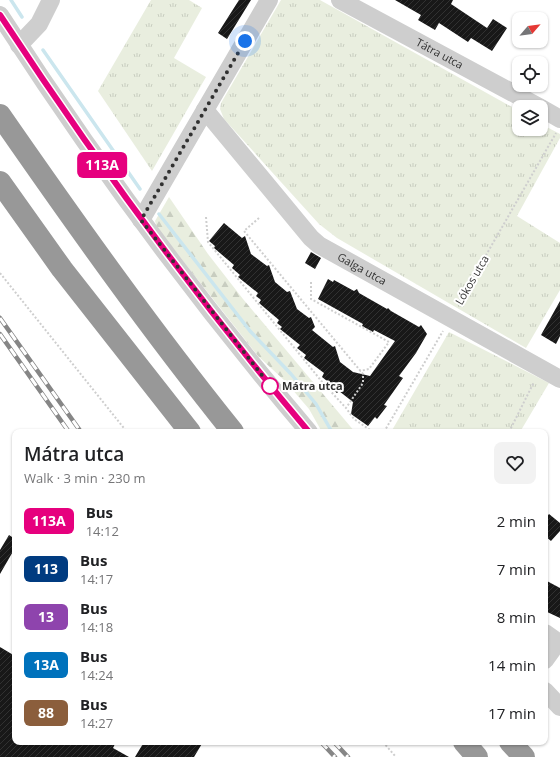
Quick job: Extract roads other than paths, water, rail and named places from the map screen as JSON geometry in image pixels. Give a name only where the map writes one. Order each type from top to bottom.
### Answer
[{"type":"highway","points":[[0,115],[67,212],[154,330],[231,429]]},
{"type":"highway","points":[[0,182],[62,269],[188,429]]},
{"type":"highway","points":[[467,745],[477,757]]},
{"type":"highway","points":[[513,745],[524,757]]},
{"type":"street","points":[[19,45],[39,24],[51,0]]},
{"type":"street","points":[[141,220],[269,0]]},
{"type":"street","name":"Tátra utca","points":[[340,0],[525,100]]},
{"type":"street","points":[[0,15],[19,45],[141,220],[218,322],[307,429]]},
{"type":"street","name":"Galga utca","points":[[205,110],[311,238],[319,245],[560,379]]},
{"type":"street","name":"Tátra utca","points":[[548,112],[560,118]]},
{"type":"street","points":[[548,653],[554,639]]},
{"type":"street","points":[[548,694],[560,707]]},
{"type":"waterway","points":[[11,0],[22,17]]},
{"type":"waterway","points":[[43,50],[140,189]]},
{"type":"waterway","points":[[159,214],[250,331],[291,374],[316,404],[330,429]]},
{"type":"railway","points":[[0,318],[79,429]]},
{"type":"railway","points":[[0,334],[67,429]]},
{"type":"railway","points":[[324,745],[335,757]]},
{"type":"railway","points":[[337,745],[348,757]]},
{"type":"place","name":"Mátra utca","points":[[270,386]]}]
